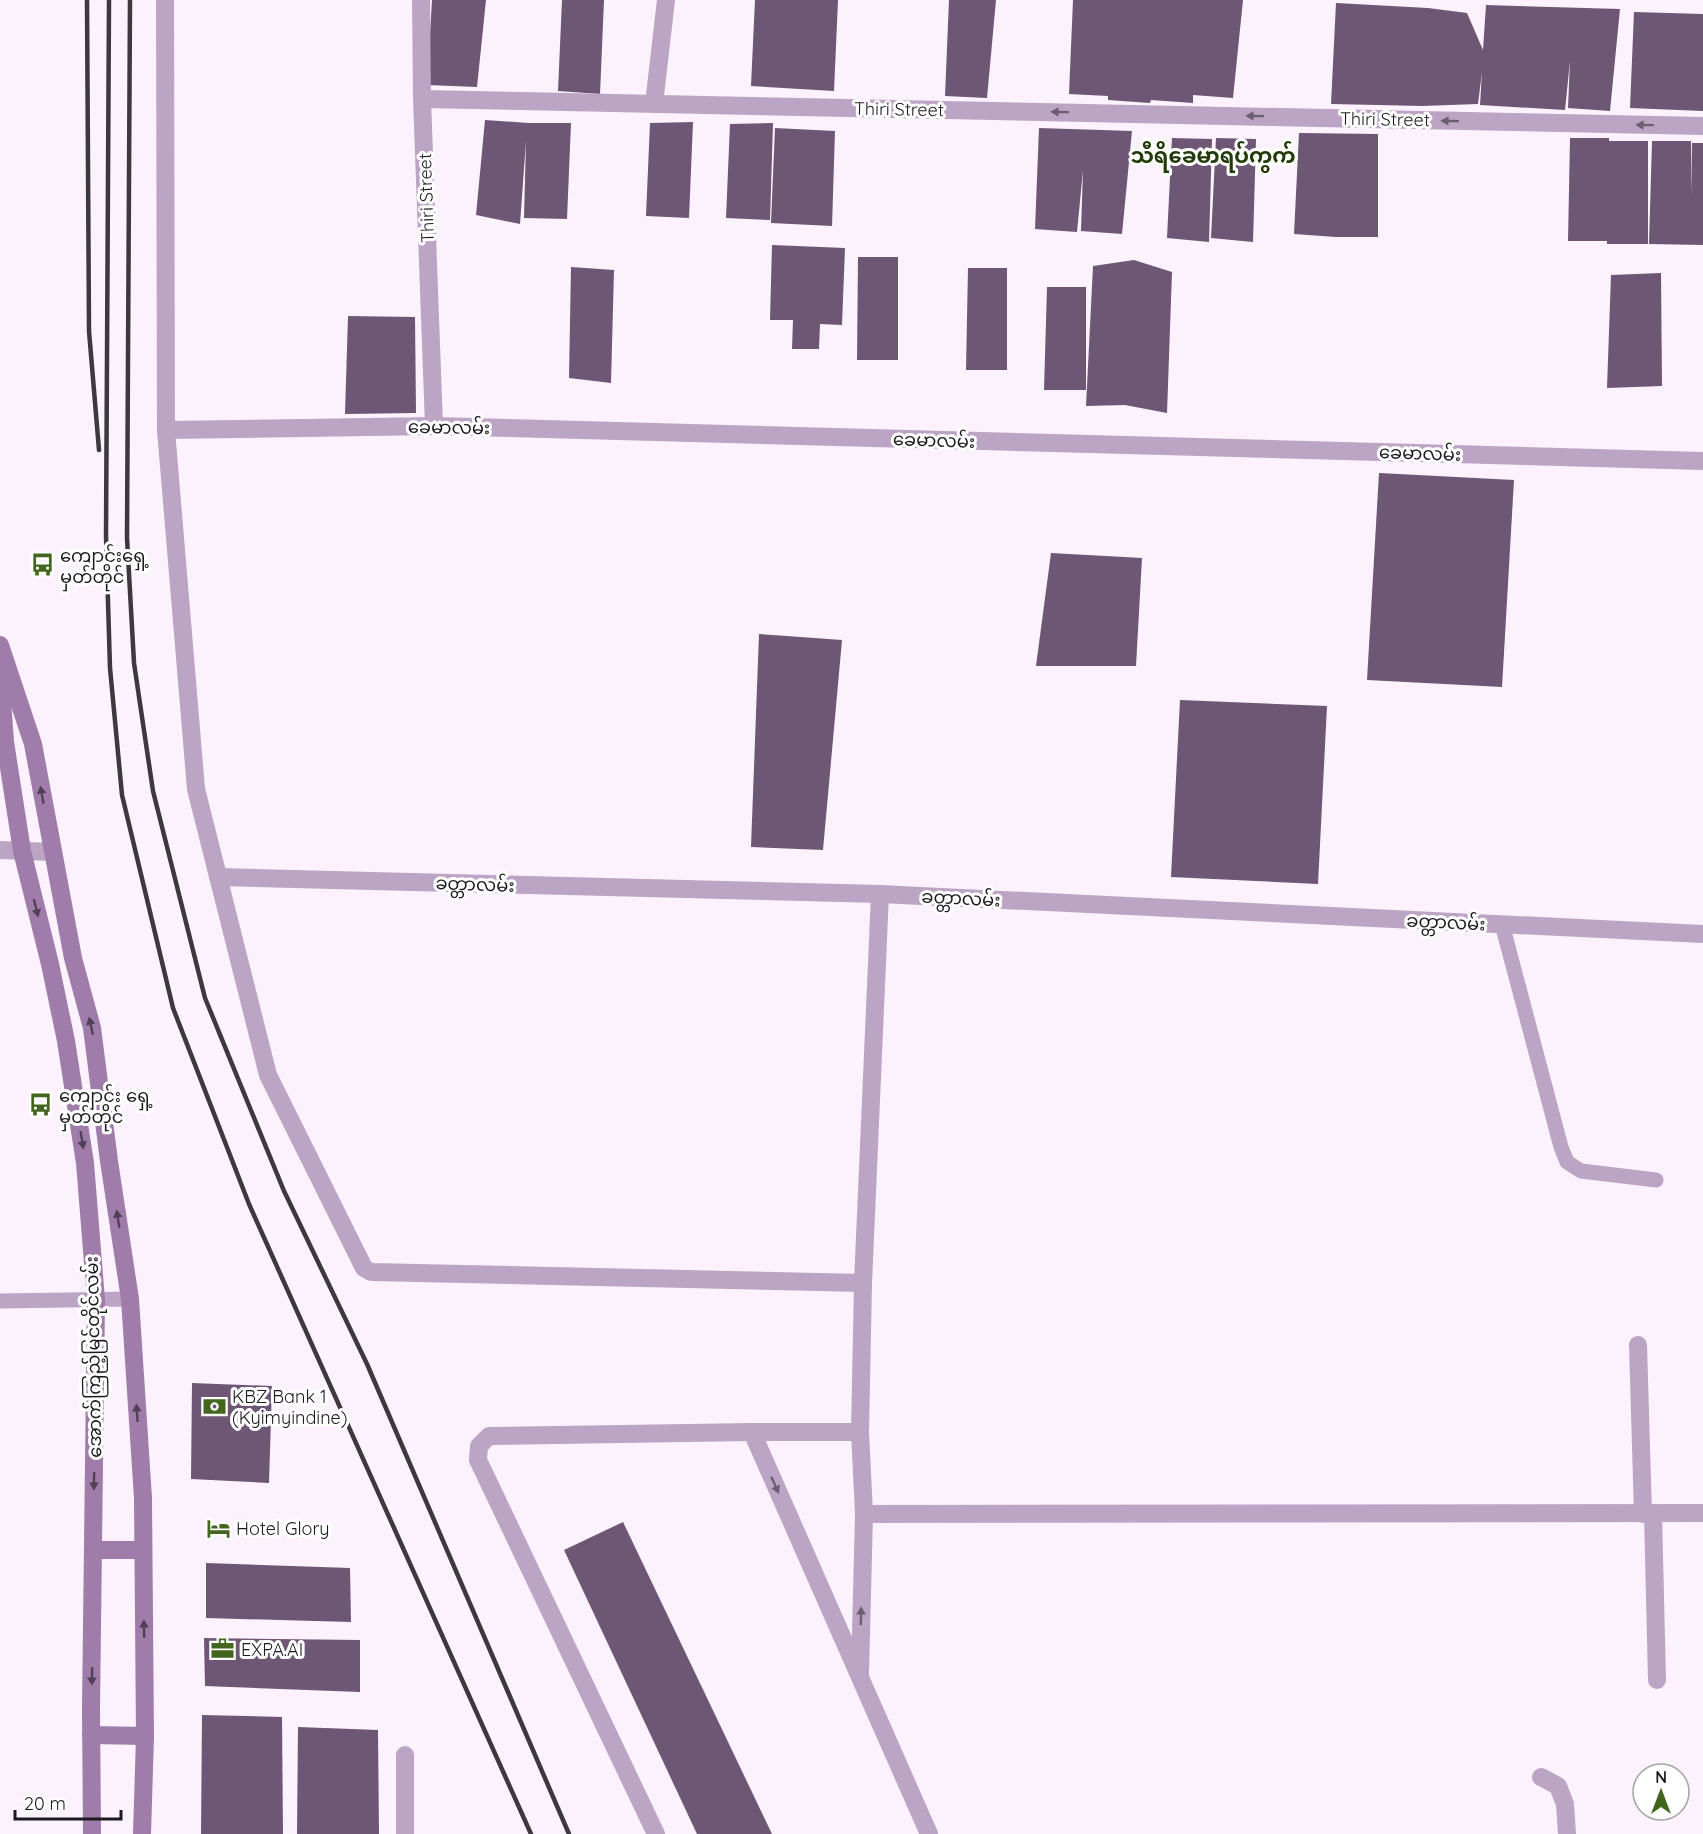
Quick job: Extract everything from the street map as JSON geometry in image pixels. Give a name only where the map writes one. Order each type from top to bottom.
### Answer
[{"type":"main road","name":"အောက်ကြည့်မြင်တိုင်လမ်း","points":[[0,645],[33,744],[73,958],[92,1028],[130,1299],[142,1486],[145,1736],[142,1834]]},
{"type":"main road","name":"အောက်ကြည့်မြင်တိုင်လမ်း","points":[[0,672],[5,742],[22,851],[66,1041],[86,1163],[96,1299],[92,1834]]},
{"type":"main road","points":[[93,1550],[143,1550]]},
{"type":"main road","points":[[91,1735],[145,1736]]},
{"type":"street","points":[[165,0],[166,430],[196,789],[268,1075],[364,1268],[371,1272],[863,1283]]},
{"type":"street","points":[[421,0],[422,99]]},
{"type":"street","points":[[654,104],[666,0]]},
{"type":"street","name":"Thiri Street","points":[[434,426],[422,99],[1703,126]]},
{"type":"street","name":"ခေမာလမ်း","points":[[166,430],[434,426],[1703,461]]},
{"type":"street","points":[[0,850],[53,852]]},
{"type":"street","name":"ခတ္တာလမ်း","points":[[218,877],[880,894],[1703,934]]},
{"type":"street","points":[[860,1674],[864,1514],[860,1432],[863,1283],[880,894]]},
{"type":"street","points":[[1638,1345],[1657,1680]]},
{"type":"street","points":[[752,1432],[929,1834]]},
{"type":"street","points":[[656,1834],[478,1460],[479,1446],[489,1436],[860,1432]]},
{"type":"street","points":[[864,1514],[1703,1513]]},
{"type":"street","points":[[405,1755],[405,1834]]},
{"type":"street","points":[[1542,1777],[1558,1786],[1565,1804],[1567,1834]]},
{"type":"lane","points":[[1502,924],[1561,1148],[1567,1162],[1581,1171],[1656,1180]]},
{"type":"lane","points":[[0,1301],[130,1299]]},
{"type":"building","points":[[432,0],[486,0],[477,87],[427,85]]},
{"type":"building","points":[[562,0],[604,0],[600,94],[558,91]]},
{"type":"building","points":[[755,0],[838,0],[834,91],[751,86]]},
{"type":"building","points":[[949,0],[996,0],[987,98],[945,96]]},
{"type":"building","points":[[1073,0],[1243,0],[1233,98],[1193,95],[1193,103],[1151,100],[1150,103],[1108,100],[1108,96],[1069,94]]},
{"type":"building","points":[[1336,3],[1428,8],[1467,13],[1483,50],[1486,5],[1620,9],[1610,111],[1568,108],[1570,61],[1565,110],[1480,105],[1482,72],[1478,104],[1422,106],[1331,104]]},
{"type":"building","points":[[1634,12],[1703,14],[1703,111],[1630,108]]},
{"type":"building","points":[[485,120],[571,123],[567,219],[524,218],[526,141],[520,224],[476,215]]},
{"type":"building","points":[[693,122],[689,218],[646,216],[650,123]]},
{"type":"building","points":[[773,123],[770,220],[726,218],[730,124]]},
{"type":"building","points":[[775,128],[835,131],[832,226],[771,223]]},
{"type":"building","points":[[1039,128],[1132,131],[1122,234],[1081,231],[1083,170],[1077,232],[1035,229]]},
{"type":"building","points":[[1299,133],[1378,134],[1378,237],[1294,234]]},
{"type":"building","points":[[1172,138],[1212,139],[1209,242],[1167,238]]},
{"type":"building","points":[[1216,138],[1256,139],[1253,242],[1211,238]]},
{"type":"building","points":[[1570,138],[1648,141],[1648,244],[1568,241]]},
{"type":"building","points":[[1652,141],[1691,141],[1691,197],[1692,143],[1703,143],[1703,245],[1649,244]]},
{"type":"building","points":[[772,245],[845,248],[842,325],[820,324],[819,349],[792,349],[793,320],[770,320]]},
{"type":"building","points":[[858,257],[898,257],[898,360],[857,360]]},
{"type":"building","points":[[1134,260],[1172,272],[1167,413],[1125,405],[1086,406],[1093,266]]},
{"type":"building","points":[[571,267],[614,270],[611,383],[569,378]]},
{"type":"building","points":[[968,268],[1007,268],[1007,370],[966,370]]},
{"type":"building","points":[[1661,273],[1662,386],[1607,388],[1611,275]]},
{"type":"building","points":[[1047,287],[1086,287],[1086,390],[1044,390]]},
{"type":"building","points":[[348,316],[415,317],[416,413],[345,414]]},
{"type":"building","points":[[1379,473],[1514,480],[1502,687],[1367,680]]},
{"type":"building","points":[[1051,553],[1142,558],[1136,666],[1036,666]]},
{"type":"building","points":[[759,634],[842,640],[823,850],[751,847]]},
{"type":"building","points":[[1180,700],[1327,706],[1318,884],[1171,877]]},
{"type":"building","points":[[192,1383],[272,1386],[269,1483],[191,1479]]},
{"type":"building","points":[[623,1522],[772,1834],[697,1834],[564,1550]]},
{"type":"building","points":[[206,1563],[350,1568],[351,1622],[206,1618]]},
{"type":"building","points":[[204,1638],[360,1640],[360,1692],[205,1686]]},
{"type":"building","points":[[202,1715],[282,1717],[283,1834],[201,1834]]},
{"type":"building","points":[[298,1727],[378,1730],[379,1834],[297,1834]]},
{"type":"railway","points":[[87,0],[89,331],[99,450]]},
{"type":"railway","points":[[109,0],[106,536],[110,668],[122,795],[173,1008],[249,1204],[531,1834]]},
{"type":"railway","points":[[130,0],[127,538],[134,663],[153,791],[205,998],[284,1191],[367,1364],[569,1834]]},
{"type":"place","name":"ကျောင်းရှေ့ မှတ်တိုင်","points":[[42,565]]},
{"type":"place","name":"ကျောင်း ရှေ့ မှတ်တိုင်","points":[[41,1105]]},
{"type":"place","name":"KBZ Bank 1 (Kyimyindine)","points":[[214,1406]]},
{"type":"place","name":"Hotel Glory","points":[[218,1528]]},
{"type":"place","name":"EXPA.AI","points":[[223,1649]]},
{"type":"district","name":"သီရိခေမာရပ်ကွက်","points":[[1213,155]]}]
